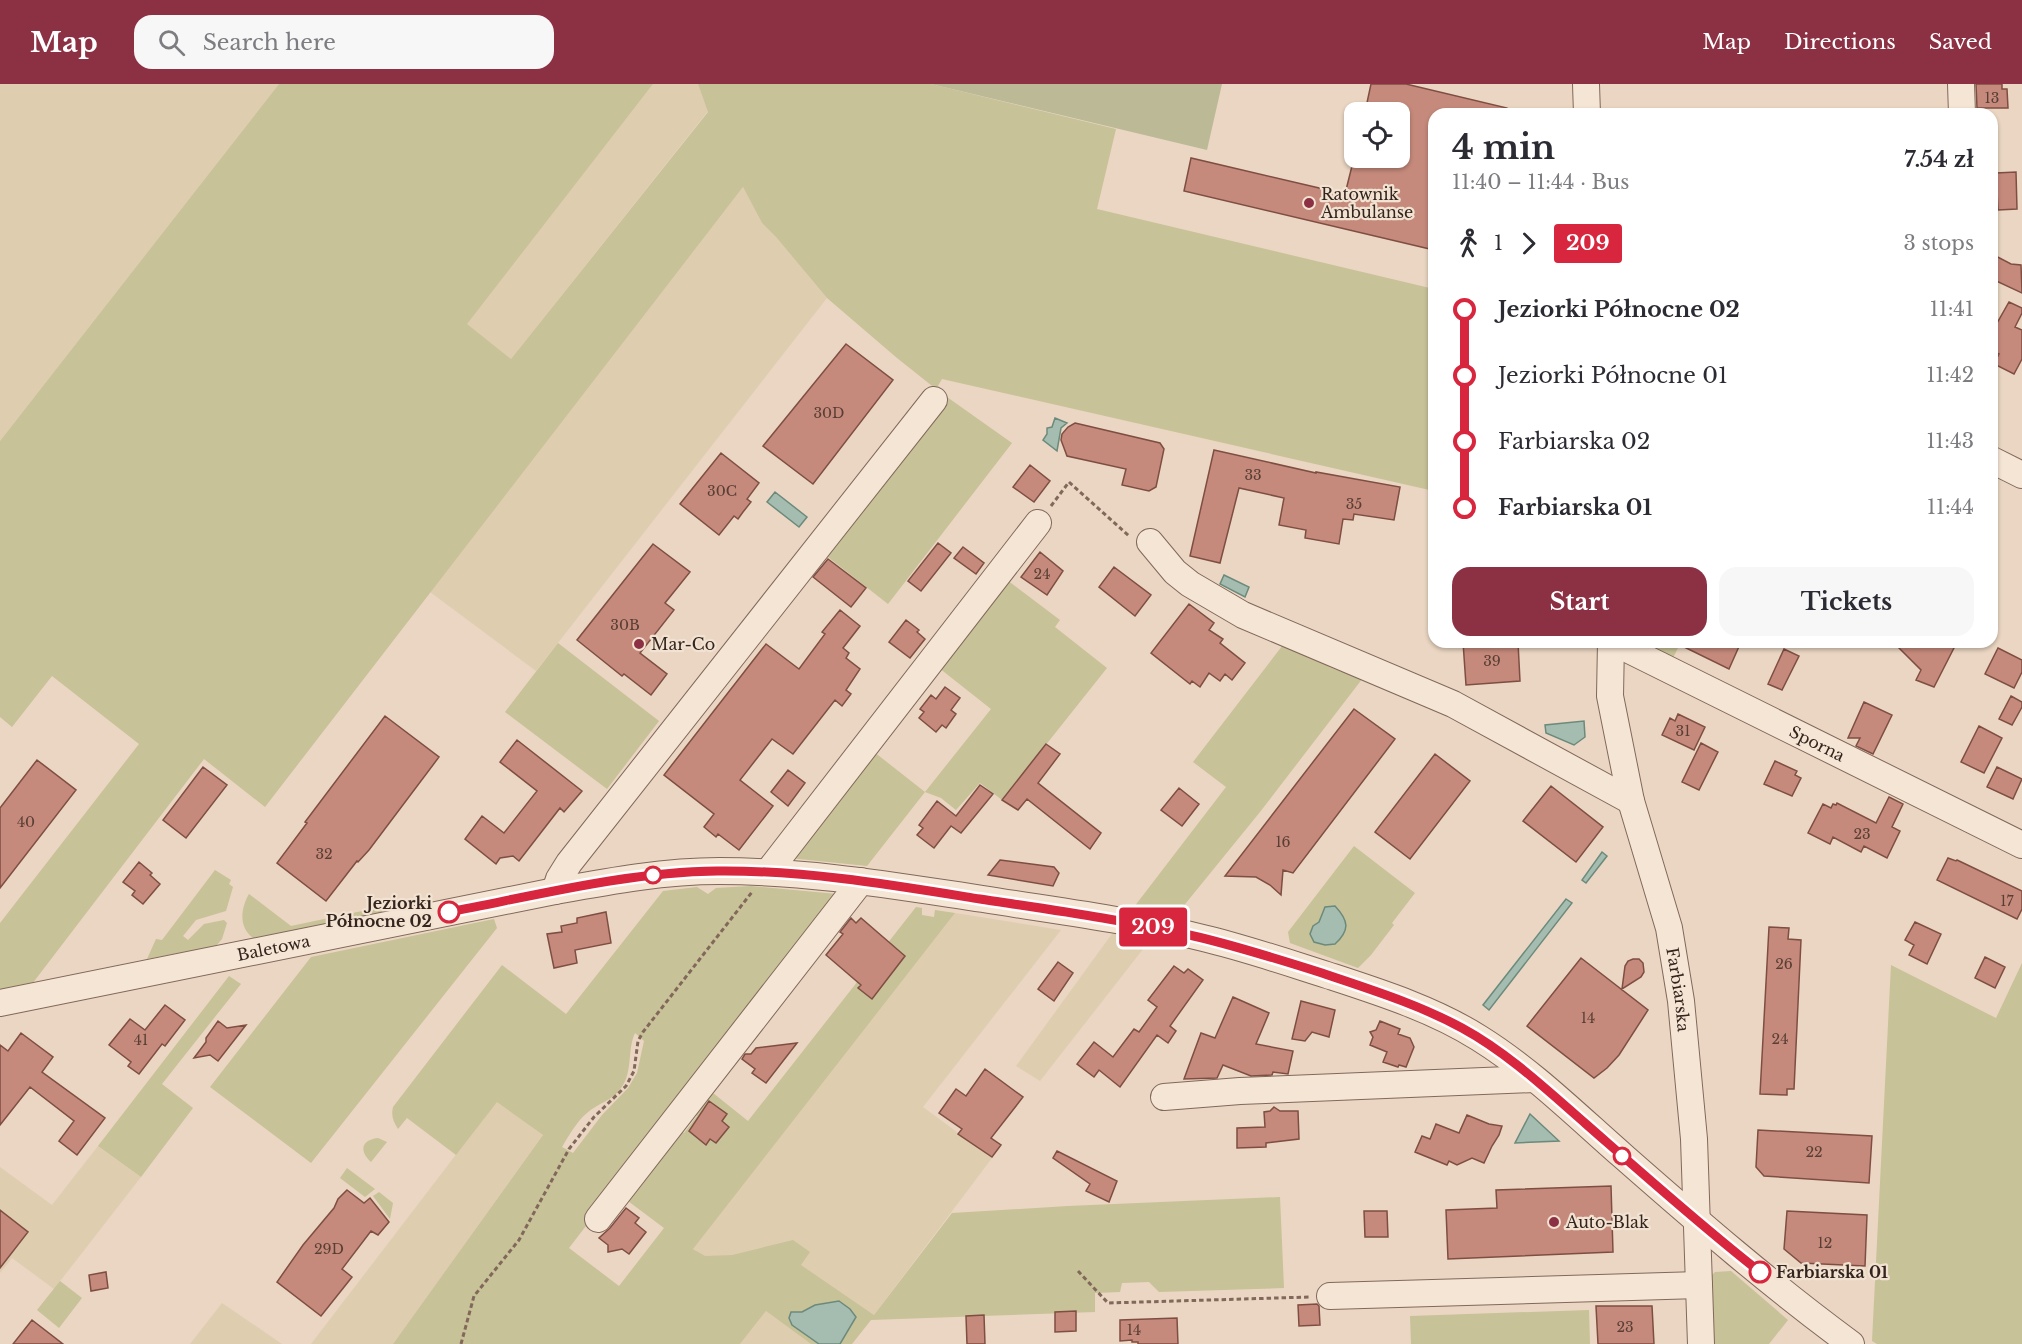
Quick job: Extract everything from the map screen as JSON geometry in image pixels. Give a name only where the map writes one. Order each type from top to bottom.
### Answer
[{"type":"street","points":[[1587,84],[1587,108]]},
{"type":"street","points":[[1961,84],[1962,108]]},
{"type":"street","points":[[555,891],[569,863],[934,400]]},
{"type":"street","points":[[1998,463],[2022,475]]},
{"type":"street","points":[[768,872],[1038,523]]},
{"type":"street","points":[[1154,546],[1175,572],[1190,584],[1243,615],[1453,704],[1631,801]]},
{"type":"street","name":"Farbiarska","points":[[1612,648],[1611,696],[1631,801],[1669,928],[1681,1001],[1694,1139],[1701,1344]]},
{"type":"street","name":"Sporna","points":[[1624,648],[2022,845]]},
{"type":"street","name":"Baletowa","points":[[0,1003],[555,891],[655,875],[717,871],[811,874],[1108,919],[1185,934],[1359,985],[1431,1013],[1482,1040],[1534,1079],[1696,1221],[1851,1344]]},
{"type":"street","points":[[597,1218],[861,881]]},
{"type":"street","points":[[1164,1097],[1240,1091],[1534,1079]]},
{"type":"street","points":[[1330,1296],[1699,1286]]},
{"type":"path","points":[[1038,523],[1069,482],[1153,558],[1154,546]]},
{"type":"path","points":[[461,1344],[474,1296],[519,1240],[569,1149],[594,1118],[626,1086],[634,1071],[638,1041],[643,1032],[768,872]]},
{"type":"path","points":[[1078,1271],[1108,1303],[1330,1296]]},
{"type":"shaded area","points":[[0,84],[279,84],[0,441]]},
{"type":"shaded area","points":[[279,84],[653,84],[467,324],[511,359],[708,112],[698,84],[931,84],[1116,129],[1097,209],[1428,288],[1428,490],[942,379],[936,389],[827,298],[762,223],[743,187],[265,807],[204,759],[32,984],[0,991],[0,923],[139,744],[52,676],[12,727],[0,717],[0,441]]},
{"type":"shaded area","points":[[653,84],[698,84],[708,111],[511,359],[466,324]]},
{"type":"shaded area","points":[[931,84],[1222,84],[1207,150]]},
{"type":"shaded area","points":[[743,187],[762,223],[827,298],[536,671],[430,592]]},
{"type":"shaded area","points":[[947,397],[1012,443],[888,604],[824,554]]},
{"type":"shaded area","points":[[1055,418],[1067,423],[1061,428],[1057,451],[1043,440],[1047,434],[1047,428],[1052,427]]},
{"type":"shaded area","points":[[775,492],[807,517],[799,527],[767,502]]},
{"type":"shaded area","points":[[1224,575],[1249,587],[1245,597],[1220,584]]},
{"type":"shaded area","points":[[1003,577],[1060,620],[1055,627],[1107,668],[1002,800],[980,783],[956,810],[941,798],[925,792],[991,709],[934,664]]},
{"type":"shaded area","points":[[1286,641],[1325,655],[1329,667],[1342,672],[1366,674],[1260,812],[1177,914],[1134,907],[1226,787],[1193,762]]},
{"type":"shaded area","points":[[558,643],[659,721],[607,789],[505,712]]},
{"type":"shaded area","points":[[1647,648],[1678,648],[1672,660]]},
{"type":"shaded area","points":[[1584,721],[1585,737],[1574,745],[1546,733],[1545,725]]},
{"type":"shaded area","points":[[869,748],[925,792],[867,866],[789,858]]},
{"type":"shaded area","points":[[1354,846],[1415,893],[1392,923],[1394,925],[1358,968],[1290,943],[1288,932]]},
{"type":"shaded area","points":[[1602,852],[1607,856],[1586,883],[1582,880]]},
{"type":"shaded area","points":[[215,870],[231,880],[229,884],[233,887],[226,911],[196,920],[183,936],[188,940],[204,924],[224,920],[227,923],[222,939],[216,946],[147,959],[156,939],[162,940]]},
{"type":"shaded area","points":[[751,886],[837,894],[697,1082],[569,1248],[619,1286],[664,1228],[624,1198],[677,1128],[684,1133],[697,1116],[695,1114],[708,1089],[748,1121],[916,907],[922,908],[922,915],[934,917],[935,910],[955,913],[693,1249],[705,1256],[732,1255],[793,1240],[810,1252],[801,1265],[874,1315],[952,1213],[1280,1197],[1284,1288],[1159,1292],[1149,1282],[1122,1283],[1120,1292],[1095,1293],[1095,1312],[871,1320],[852,1344],[811,1344],[766,1311],[740,1344],[393,1344],[543,1135],[497,1102],[456,1155],[407,1118],[398,1129],[393,1118],[393,1107],[502,965],[566,1014],[663,891],[697,887],[708,894],[716,888]],"holes":[[[635,1033],[644,1041],[637,1073],[628,1088],[602,1115],[573,1153],[562,1147],[583,1116],[613,1096],[625,1082]]]},
{"type":"shaded area","points":[[249,894],[291,926],[386,906],[386,912],[253,938],[248,934],[242,917]]},
{"type":"shaded area","points":[[1566,899],[1572,903],[1489,1010],[1483,1005]]},
{"type":"shaded area","points":[[1335,906],[1345,921],[1343,934],[1335,944],[1325,945],[1314,942],[1310,934],[1313,926],[1319,922],[1325,907]]},
{"type":"shaded area","points":[[955,913],[1061,930],[923,1107],[992,1158],[874,1315],[800,1265],[755,1250],[705,1257],[692,1248]]},
{"type":"shaded area","points":[[494,919],[497,928],[311,1163],[210,1087],[311,957]]},
{"type":"shaded area","points":[[1114,931],[1142,938],[1147,944],[1040,1081],[1016,1066]]},
{"type":"shaded area","points":[[2022,963],[2022,1344],[1877,1344],[1872,1341],[1891,965],[1996,1018]]},
{"type":"shaded area","points":[[229,976],[241,984],[162,1084],[193,1108],[141,1177],[98,1146]]},
{"type":"shaded area","points":[[497,1101],[543,1135],[393,1344],[311,1344]]},
{"type":"shaded area","points":[[1530,1114],[1559,1141],[1515,1143]]},
{"type":"shaded area","points":[[378,1138],[387,1142],[371,1162],[363,1150],[368,1141]]},
{"type":"shaded area","points":[[98,1146],[141,1177],[54,1289],[12,1258],[0,1273],[0,1167],[52,1205]]},
{"type":"shaded area","points":[[347,1168],[375,1189],[365,1197],[340,1178]]},
{"type":"shaded area","points":[[379,1192],[393,1203],[390,1219],[373,1196]]},
{"type":"shaded area","points":[[1731,1271],[1788,1320],[1769,1344],[1713,1344],[1709,1278],[1715,1272]]},
{"type":"shaded area","points":[[60,1281],[82,1298],[59,1328],[37,1310]]},
{"type":"shaded area","points":[[839,1301],[856,1317],[840,1344],[819,1344],[792,1325],[789,1318],[791,1312],[802,1312],[815,1305]]},
{"type":"shaded area","points":[[222,1303],[282,1344],[190,1344]]},
{"type":"shaded area","points":[[1589,1310],[1590,1344],[1411,1344],[1410,1316]]},
{"type":"shaded area","points":[[766,1311],[811,1344],[740,1344]]},
{"type":"building","points":[[1371,84],[1406,84],[1507,108],[1428,108],[1428,249],[1184,191],[1191,158],[1345,194],[1352,168],[1410,168],[1410,102],[1367,102]]},
{"type":"building","points":[[1976,84],[2002,84],[2002,89],[2007,89],[2008,108],[1977,108]]},
{"type":"building","points":[[2016,172],[2017,209],[1998,210],[1998,173]]},
{"type":"building","points":[[1998,257],[2011,264],[2021,265],[2022,293],[1998,282]]},
{"type":"building","points":[[2009,302],[2022,308],[2015,327],[2022,330],[2022,359],[2014,374],[1998,366],[1998,321]]},
{"type":"building","points":[[846,344],[893,380],[813,484],[763,446]]},
{"type":"building","points":[[1075,423],[1160,443],[1164,449],[1156,487],[1149,491],[1122,485],[1126,469],[1067,456],[1061,440],[1062,434]]},
{"type":"building","points":[[1214,450],[1316,473],[1400,487],[1394,520],[1354,514],[1353,520],[1343,519],[1339,544],[1305,538],[1306,530],[1279,525],[1284,498],[1239,488],[1220,563],[1190,556]]},
{"type":"building","points":[[721,453],[759,483],[747,499],[751,502],[738,519],[734,516],[719,535],[680,504]]},
{"type":"building","points":[[1030,465],[1050,481],[1034,502],[1013,487]]},
{"type":"building","points":[[938,543],[951,553],[921,591],[908,581]]},
{"type":"building","points":[[653,544],[690,572],[665,603],[674,610],[640,653],[667,674],[651,695],[624,674],[622,676],[577,640]]},
{"type":"building","points":[[963,547],[984,563],[976,574],[954,558]]},
{"type":"building","points":[[1040,552],[1063,571],[1047,595],[1021,577]]},
{"type":"building","points":[[828,559],[866,588],[851,607],[813,577]]},
{"type":"building","points":[[1114,567],[1151,595],[1135,616],[1099,587]]},
{"type":"building","points":[[1189,604],[1214,623],[1209,630],[1223,639],[1220,643],[1245,663],[1232,680],[1225,674],[1220,681],[1209,673],[1200,687],[1192,681],[1190,684],[1151,653]]},
{"type":"building","points":[[840,610],[860,626],[843,648],[849,653],[846,658],[860,669],[846,690],[851,694],[842,706],[835,700],[793,754],[772,739],[740,780],[773,806],[739,850],[718,834],[716,837],[704,827],[714,814],[664,775],[766,644],[799,669],[825,634],[822,632]]},
{"type":"building","points":[[906,620],[919,630],[917,632],[925,639],[910,658],[889,642]]},
{"type":"building","points":[[1463,648],[1518,648],[1520,681],[1466,685]]},
{"type":"building","points":[[1686,648],[1738,648],[1729,669]]},
{"type":"building","points":[[1899,648],[1954,648],[1934,687],[1916,680],[1921,670]]},
{"type":"building","points":[[1998,648],[2022,660],[2022,672],[2014,688],[1985,674]]},
{"type":"building","points":[[1784,649],[1799,656],[1782,690],[1768,684]]},
{"type":"building","points":[[945,687],[960,698],[951,710],[956,714],[946,728],[942,725],[936,732],[919,718],[924,712],[920,709],[931,695],[936,699]]},
{"type":"building","points":[[2011,696],[2022,702],[2022,707],[2012,725],[1999,719]]},
{"type":"building","points":[[1864,702],[1892,715],[1873,754],[1856,746],[1860,738],[1848,738]]},
{"type":"building","points":[[1354,709],[1395,739],[1293,873],[1283,870],[1281,895],[1256,877],[1225,876]]},
{"type":"building","points":[[1678,714],[1705,727],[1694,750],[1662,735],[1670,718],[1675,721]]},
{"type":"building","points":[[385,716],[439,757],[369,850],[357,861],[326,901],[277,863]]},
{"type":"building","points":[[1979,726],[2002,738],[1984,773],[1961,762]]},
{"type":"building","points":[[517,740],[582,791],[564,812],[560,808],[519,861],[513,856],[500,858],[496,864],[465,839],[482,816],[504,833],[537,791],[500,762]]},
{"type":"building","points":[[1701,743],[1718,752],[1699,790],[1682,782]]},
{"type":"building","points":[[1046,744],[1060,754],[1038,783],[1101,833],[1090,849],[1027,799],[1018,810],[1002,800]]},
{"type":"building","points":[[1435,754],[1470,781],[1410,859],[1375,832]]},
{"type":"building","points":[[37,760],[76,790],[0,888],[0,808]]},
{"type":"building","points":[[1775,761],[1797,771],[1795,775],[1801,778],[1792,796],[1764,784]]},
{"type":"building","points":[[203,767],[227,785],[186,838],[163,820]]},
{"type":"building","points":[[1997,767],[2022,779],[2013,799],[1987,787]]},
{"type":"building","points":[[788,770],[805,783],[788,806],[771,792]]},
{"type":"building","points":[[980,785],[993,794],[961,833],[951,826],[934,848],[917,835],[923,828],[919,825],[937,801],[956,816]]},
{"type":"building","points":[[1551,786],[1603,827],[1576,862],[1523,821]]},
{"type":"building","points":[[1179,788],[1199,804],[1182,826],[1161,810]]},
{"type":"building","points":[[1889,797],[1903,804],[1892,827],[1900,831],[1887,858],[1864,846],[1861,852],[1833,837],[1830,844],[1808,833],[1823,804],[1831,808],[1837,803],[1876,823]]},
{"type":"building","points":[[1948,858],[1957,860],[2022,891],[2022,909],[2017,919],[1937,880]]},
{"type":"building","points":[[1000,860],[1054,867],[1059,873],[1053,886],[988,875]]},
{"type":"building","points":[[139,862],[152,873],[150,875],[160,884],[143,904],[132,895],[135,891],[123,882]]},
{"type":"building","points":[[606,912],[611,943],[575,950],[577,963],[554,968],[547,934],[562,932],[561,926],[577,923],[577,918]]},
{"type":"building","points":[[851,918],[856,923],[861,918],[905,956],[872,999],[858,988],[861,985],[826,955],[843,934],[840,932]]},
{"type":"building","points":[[1915,922],[1941,934],[1927,964],[1909,955],[1914,945],[1905,940]]},
{"type":"building","points":[[1769,927],[1789,928],[1788,939],[1801,940],[1794,1089],[1787,1089],[1787,1095],[1760,1094]]},
{"type":"building","points":[[1985,957],[2005,967],[1995,988],[1975,978]]},
{"type":"building","points":[[1581,958],[1648,1010],[1619,1055],[1594,1078],[1527,1026]]},
{"type":"building","points":[[1633,959],[1639,959],[1643,963],[1644,972],[1641,977],[1622,989],[1625,966]]},
{"type":"building","points":[[1058,962],[1073,973],[1054,1001],[1038,989]]},
{"type":"building","points":[[1174,966],[1184,973],[1188,969],[1203,980],[1170,1026],[1176,1031],[1168,1043],[1157,1035],[1120,1087],[1099,1070],[1094,1077],[1077,1064],[1094,1042],[1113,1057],[1134,1029],[1139,1032],[1157,1007],[1148,1000]]},
{"type":"building","points":[[1233,997],[1269,1013],[1256,1044],[1293,1051],[1288,1074],[1273,1072],[1272,1075],[1251,1076],[1223,1065],[1217,1078],[1184,1079],[1201,1033],[1215,1038]]},
{"type":"building","points":[[1301,1001],[1335,1010],[1329,1037],[1312,1032],[1305,1041],[1292,1039]]},
{"type":"building","points":[[165,1005],[185,1020],[165,1046],[162,1044],[139,1074],[128,1066],[131,1062],[109,1045],[130,1019],[145,1030]]},
{"type":"building","points":[[218,1021],[227,1028],[246,1025],[218,1061],[210,1055],[194,1058],[206,1042],[206,1038]]},
{"type":"building","points":[[1380,1021],[1400,1029],[1398,1034],[1410,1038],[1414,1047],[1406,1067],[1383,1062],[1387,1052],[1370,1045],[1373,1037],[1370,1032],[1376,1030]]},
{"type":"building","points":[[21,1033],[53,1057],[42,1072],[105,1118],[77,1155],[59,1141],[74,1121],[30,1087],[0,1125],[0,1045],[8,1051]]},
{"type":"building","points":[[797,1043],[766,1083],[752,1073],[755,1069],[742,1059],[745,1054],[751,1054],[756,1048]]},
{"type":"building","points":[[985,1069],[1023,1097],[991,1138],[1001,1145],[992,1157],[958,1134],[962,1129],[939,1113],[956,1089],[966,1096]]},
{"type":"building","points":[[709,1101],[727,1114],[722,1121],[729,1127],[716,1143],[710,1139],[706,1145],[689,1131]]},
{"type":"building","points":[[1274,1107],[1280,1111],[1298,1111],[1299,1139],[1266,1143],[1266,1147],[1237,1148],[1237,1128],[1265,1127],[1264,1112]]},
{"type":"building","points":[[1467,1115],[1489,1124],[1502,1126],[1484,1163],[1472,1158],[1457,1165],[1449,1161],[1447,1165],[1415,1152],[1422,1136],[1430,1139],[1436,1124],[1459,1133]]},
{"type":"building","points":[[1758,1130],[1872,1136],[1869,1183],[1764,1176],[1756,1167]]},
{"type":"building","points":[[1057,1151],[1117,1181],[1109,1202],[1086,1191],[1090,1184],[1053,1158]]},
{"type":"building","points":[[1611,1186],[1613,1252],[1448,1259],[1446,1210],[1497,1208],[1496,1190]]},
{"type":"building","points":[[347,1190],[364,1203],[370,1198],[389,1222],[378,1235],[371,1231],[342,1269],[352,1277],[321,1316],[277,1282]]},
{"type":"building","points":[[626,1208],[639,1218],[635,1223],[646,1232],[629,1254],[622,1249],[608,1252],[608,1245],[599,1238]]},
{"type":"building","points":[[0,1210],[28,1232],[0,1268]]},
{"type":"building","points":[[1364,1211],[1387,1211],[1388,1237],[1365,1237]]},
{"type":"building","points":[[1787,1211],[1867,1215],[1865,1266],[1801,1263],[1784,1249]]},
{"type":"building","points":[[106,1272],[108,1288],[91,1291],[89,1275]]},
{"type":"building","points":[[1317,1304],[1320,1325],[1299,1326],[1298,1305]]},
{"type":"building","points":[[1596,1306],[1652,1306],[1654,1344],[1598,1344]]},
{"type":"building","points":[[1076,1311],[1076,1331],[1055,1332],[1055,1312]]},
{"type":"building","points":[[984,1315],[985,1344],[967,1344],[966,1316]]},
{"type":"building","points":[[1177,1318],[1178,1344],[1138,1344],[1132,1340],[1120,1341],[1120,1320]]},
{"type":"building","points":[[32,1320],[63,1344],[13,1344]]},
{"type":"bus line","name":"209","points":[[449,912],[634,877],[717,871],[768,872],[811,874],[1088,915],[1203,938],[1359,985],[1431,1013],[1472,1034],[1504,1055],[1540,1084],[1696,1221],[1760,1272]]},
{"type":"place","name":"Ratownik Ambulanse","points":[[1309,203]]},
{"type":"place","name":"Mar-Co","points":[[639,644]]},
{"type":"place","name":"Jeziorki Północne 02","points":[[449,912]]},
{"type":"place","name":"Auto-Blak","points":[[1554,1222]]},
{"type":"place","name":"Farbiarska 01","points":[[1760,1272]]}]
